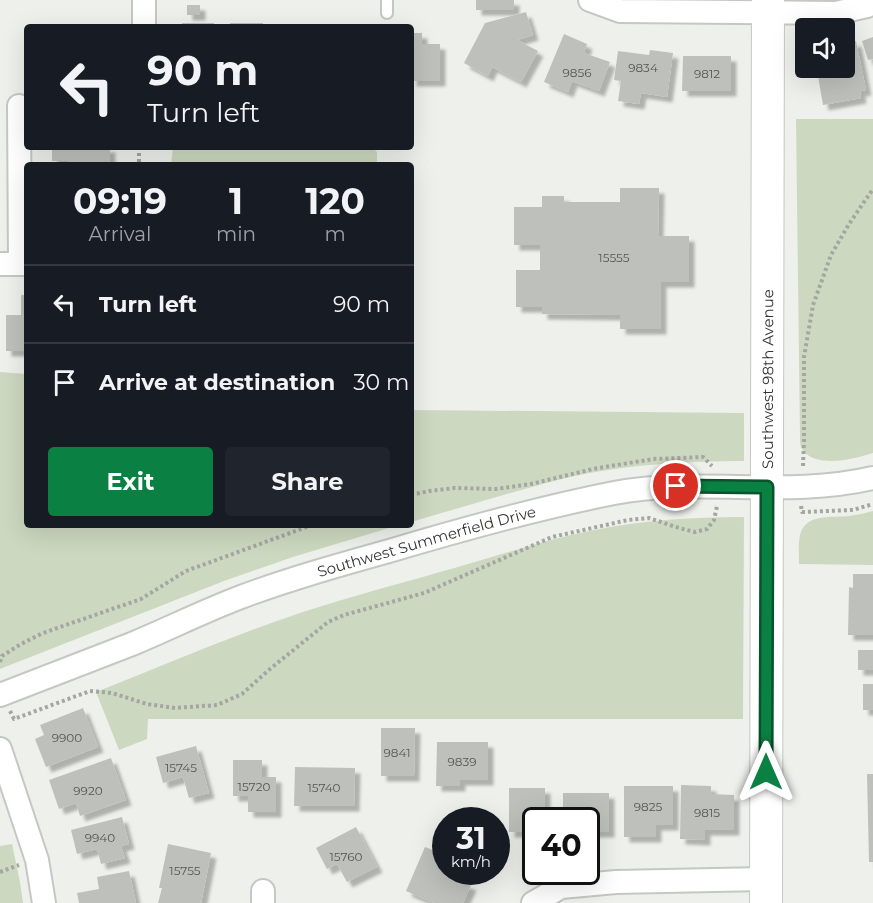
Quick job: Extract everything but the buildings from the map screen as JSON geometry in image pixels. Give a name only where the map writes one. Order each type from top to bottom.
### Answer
[{"type":"street","points":[[144,0],[144,24]]},
{"type":"street","points":[[590,0],[620,11],[768,6],[836,13],[867,6],[873,2]]},
{"type":"street","name":"Southwest 98th Avenue","points":[[766,891],[768,6]]},
{"type":"street","points":[[16,264],[19,106]]},
{"type":"street","name":"Southwest Summerfield Drive","points":[[0,695],[132,644],[240,598],[312,573],[444,534],[550,507],[617,493],[676,486],[798,488],[849,484],[873,478]]},
{"type":"street","points":[[0,749],[37,860],[44,903]]},
{"type":"street","points":[[533,903],[561,887],[616,882],[766,891]]},
{"type":"lane","points":[[387,0],[387,13]]},
{"type":"path","points":[[873,189],[831,255],[813,305],[804,357],[803,463],[798,488],[802,512],[853,510],[873,504]]},
{"type":"path","points":[[0,695],[14,719],[90,691],[112,693],[147,704],[175,708],[217,705],[242,694],[328,622],[344,615],[424,593],[552,537],[628,520],[649,518],[695,532],[707,529],[714,520],[717,508],[714,469],[703,457],[653,459],[496,489],[455,488],[429,490],[414,494]]},
{"type":"path","points":[[0,662],[1,655],[43,633],[141,599],[186,571],[304,528]]},
{"type":"green space","points":[[796,119],[873,119],[873,453],[845,460],[824,461],[814,458],[807,454],[800,444]]},
{"type":"green space","points":[[173,150],[375,150],[377,152],[377,162],[171,162]]},
{"type":"green space","points":[[0,372],[24,374],[24,528],[389,528],[224,581],[0,669]]},
{"type":"green space","points":[[414,410],[744,413],[744,461],[620,468],[579,475],[414,521]]},
{"type":"green space","points":[[873,511],[873,565],[799,564],[800,535],[807,523],[820,518],[849,516]]},
{"type":"green space","points":[[744,517],[743,719],[148,719],[147,739],[119,750],[96,692],[300,613],[543,542],[594,530],[650,521]]},
{"type":"green space","points":[[12,844],[23,903],[0,903],[0,846]]},
{"type":"route","points":[[676,486],[767,487],[766,772]]}]
